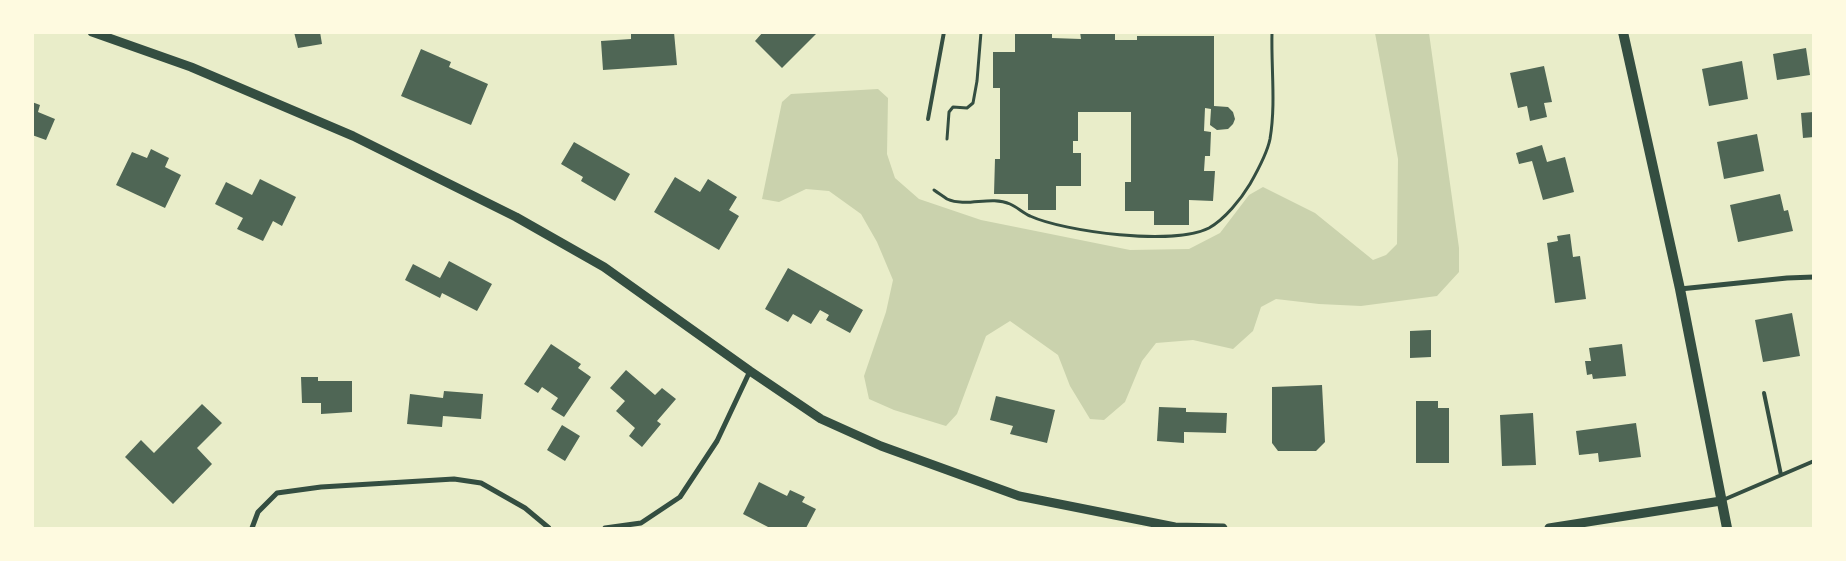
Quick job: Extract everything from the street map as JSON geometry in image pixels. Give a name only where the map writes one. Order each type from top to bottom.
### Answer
[{"type":"main road","points":[[1623,32],[1680,289],[1726,528]]},
{"type":"street","points":[[92,32],[191,67],[353,136],[516,216],[604,267],[821,419],[881,446],[1019,496],[1175,527],[1223,528]]},
{"type":"street","points":[[1680,289],[1814,277]]},
{"type":"street","points":[[605,528],[641,523],[680,497],[717,441],[750,371]]},
{"type":"street","points":[[252,528],[258,512],[277,493],[321,487],[454,479],[481,483],[525,508],[549,528]]},
{"type":"street","points":[[1550,528],[1721,501]]},
{"type":"lane","points":[[928,119],[944,32]]},
{"type":"lane","points":[[1764,393],[1781,475]]},
{"type":"lane","points":[[1721,501],[1814,461]]},
{"type":"path","points":[[947,139],[949,112],[952,107],[967,108],[973,103],[977,81],[981,32]]},
{"type":"path","points":[[934,190],[947,199],[957,201],[999,200],[1012,205],[1029,216],[1057,225],[1089,231],[1175,236],[1195,233],[1210,227],[1244,194],[1259,169],[1270,140],[1273,96],[1272,32]]},
{"type":"green space","points":[[1375,33],[1429,33],[1459,248],[1459,272],[1437,296],[1361,306],[1276,299],[1261,307],[1253,331],[1233,349],[1193,340],[1156,343],[1142,361],[1125,402],[1104,420],[1090,419],[1070,386],[1058,355],[1010,321],[986,336],[957,414],[946,426],[894,410],[869,399],[864,376],[886,312],[893,280],[877,242],[861,214],[829,191],[806,189],[779,202],[762,199],[782,102],[791,94],[878,89],[888,98],[887,154],[895,178],[919,199],[981,220],[1130,250],[1189,249],[1220,233],[1249,195],[1263,187],[1315,213],[1373,260],[1386,255],[1397,244],[1398,159]]},
{"type":"building","points":[[294,32],[320,32],[322,44],[298,48]]},
{"type":"building","points":[[674,32],[677,65],[603,70],[601,41],[631,39],[631,34]]},
{"type":"building","points":[[763,32],[818,32],[782,68],[755,41]]},
{"type":"building","points":[[1015,32],[1052,32],[1052,38],[1081,39],[1080,32],[1115,32],[1115,40],[1137,40],[1137,36],[1214,36],[1214,106],[1228,107],[1233,112],[1235,119],[1228,129],[1217,130],[1210,125],[1211,109],[1205,108],[1204,131],[1211,132],[1210,156],[1205,156],[1204,171],[1215,171],[1213,201],[1189,200],[1189,225],[1154,225],[1154,211],[1125,211],[1125,182],[1131,182],[1131,112],[1078,112],[1078,141],[1073,141],[1073,153],[1081,153],[1081,186],[1056,186],[1056,210],[1028,210],[1028,194],[994,194],[995,159],[1000,159],[1000,88],[993,88],[993,52],[1015,52]]},
{"type":"building","points":[[1806,48],[1810,75],[1777,80],[1773,54]]},
{"type":"building","points":[[421,49],[451,62],[449,67],[488,84],[471,125],[401,96]]},
{"type":"building","points":[[1742,61],[1748,99],[1709,106],[1702,69]]},
{"type":"building","points":[[1544,66],[1552,102],[1544,103],[1547,117],[1530,121],[1527,106],[1518,108],[1510,73]]},
{"type":"building","points":[[32,102],[40,105],[38,112],[55,119],[46,140],[32,135]]},
{"type":"building","points":[[1814,112],[1814,137],[1803,138],[1801,113]]},
{"type":"building","points":[[1757,134],[1764,171],[1724,179],[1717,142]]},
{"type":"building","points":[[574,142],[630,174],[615,201],[581,181],[583,177],[561,164]]},
{"type":"building","points":[[1542,145],[1547,162],[1565,157],[1574,192],[1543,200],[1532,161],[1519,164],[1516,153]]},
{"type":"building","points":[[151,149],[169,158],[165,167],[181,175],[165,208],[116,185],[132,152],[147,158]]},
{"type":"building","points":[[675,177],[700,192],[708,179],[737,197],[729,210],[739,216],[719,250],[654,212]]},
{"type":"building","points":[[260,179],[296,197],[282,226],[273,221],[263,241],[237,229],[243,218],[215,204],[226,182],[252,195]]},
{"type":"building","points":[[1780,194],[1784,211],[1788,210],[1793,231],[1738,242],[1730,205]]},
{"type":"building","points":[[1570,234],[1573,257],[1580,256],[1586,299],[1555,303],[1547,243],[1558,241],[1557,236]]},
{"type":"building","points":[[449,261],[492,284],[477,311],[442,293],[440,298],[405,280],[413,264],[440,278]]},
{"type":"building","points":[[788,268],[863,310],[850,333],[826,320],[829,315],[820,310],[811,324],[793,314],[788,322],[765,309]]},
{"type":"building","points":[[1792,313],[1800,356],[1763,362],[1755,320]]},
{"type":"building","points":[[1431,330],[1431,357],[1410,358],[1410,331]]},
{"type":"building","points":[[551,344],[581,364],[578,368],[591,377],[564,417],[551,409],[558,398],[542,387],[538,393],[524,384]]},
{"type":"building","points":[[1622,344],[1626,376],[1593,379],[1592,374],[1587,375],[1585,361],[1591,361],[1589,348]]},
{"type":"building","points":[[626,370],[655,395],[662,388],[676,399],[657,421],[661,424],[642,447],[629,436],[635,428],[616,411],[625,401],[610,388]]},
{"type":"building","points":[[301,377],[318,377],[318,381],[352,381],[352,412],[321,414],[321,403],[302,403]]},
{"type":"building","points":[[1322,385],[1325,442],[1316,451],[1278,451],[1272,443],[1272,387]]},
{"type":"building","points":[[444,391],[483,394],[481,419],[443,416],[442,427],[407,424],[410,394],[443,398]]},
{"type":"building","points":[[996,396],[1055,410],[1047,443],[1010,434],[1013,426],[990,420]]},
{"type":"building","points":[[1416,401],[1438,401],[1438,408],[1449,408],[1449,463],[1416,463]]},
{"type":"building","points":[[202,404],[222,423],[197,448],[212,464],[173,504],[125,457],[141,440],[154,453]]},
{"type":"building","points":[[1159,407],[1186,408],[1186,412],[1227,413],[1226,433],[1184,432],[1184,443],[1157,441]]},
{"type":"building","points":[[1533,413],[1536,465],[1502,466],[1500,415]]},
{"type":"building","points":[[1636,423],[1641,457],[1599,462],[1598,453],[1579,455],[1576,431]]},
{"type":"building","points":[[562,425],[580,436],[565,461],[547,450]]},
{"type":"building","points":[[759,482],[787,496],[790,490],[805,497],[802,502],[816,509],[806,528],[770,528],[743,514]]}]
